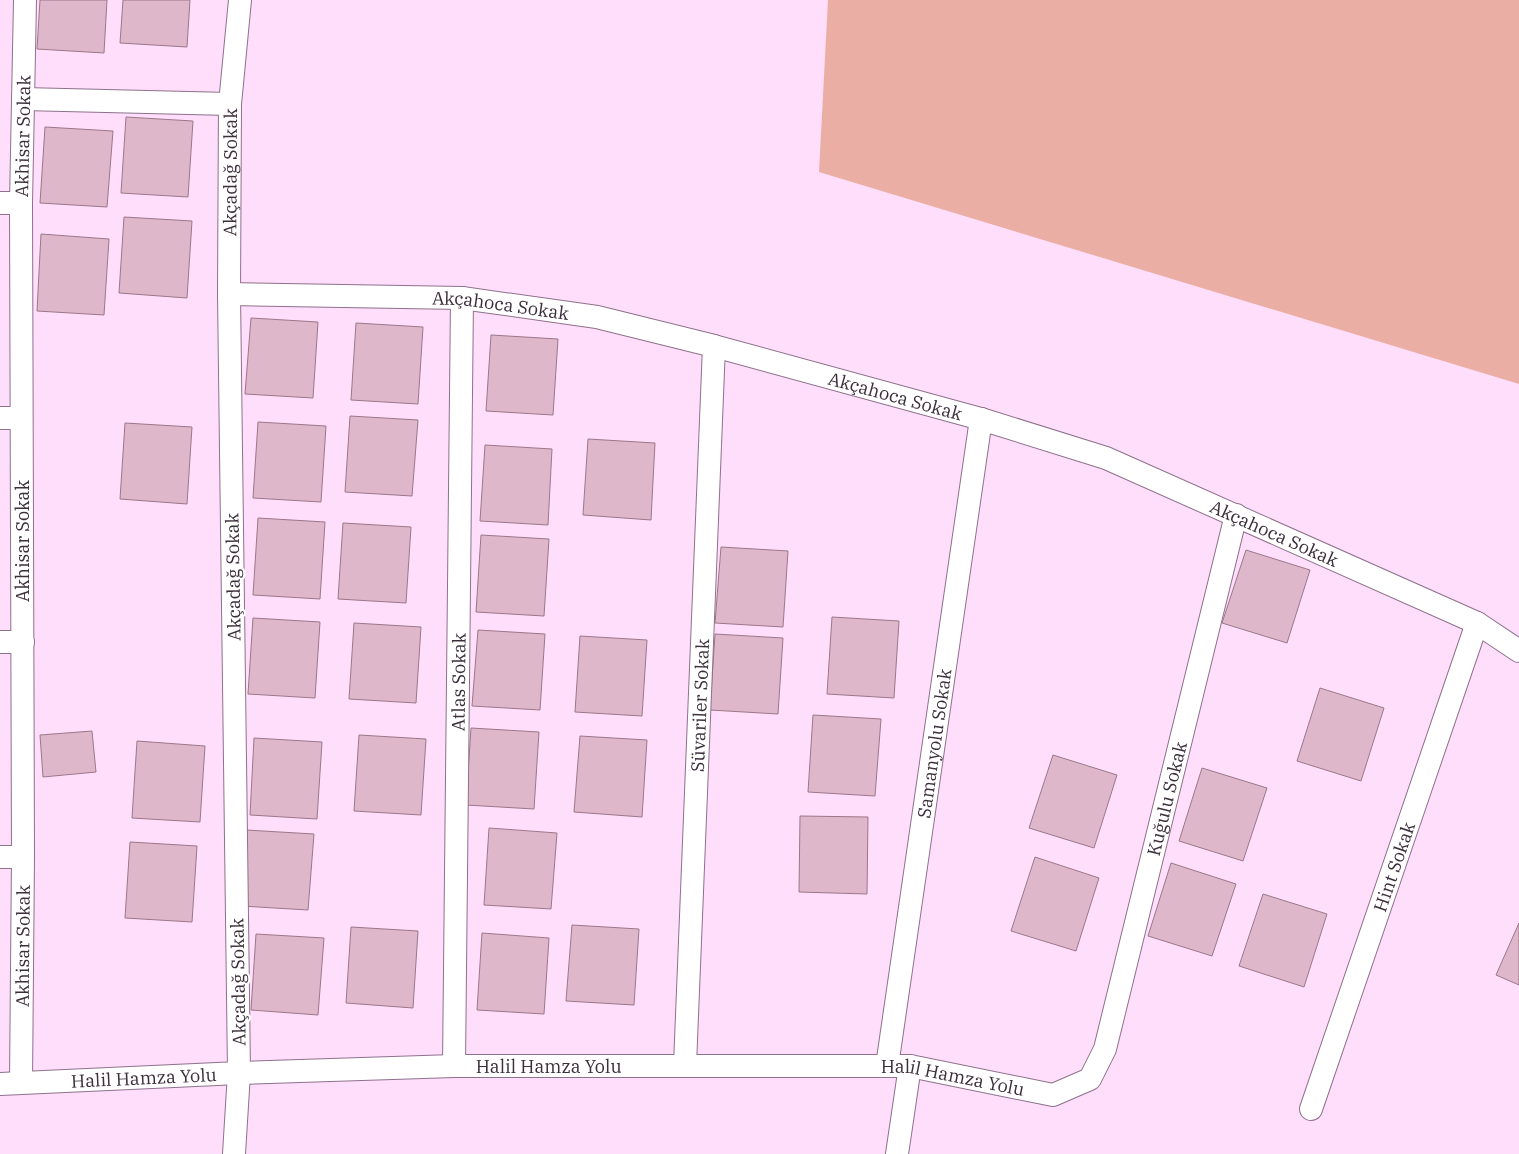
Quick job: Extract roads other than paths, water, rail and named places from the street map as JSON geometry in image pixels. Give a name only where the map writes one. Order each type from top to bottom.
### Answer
[{"type":"street","name":"Akhisar Sokak","points":[[11,1083],[23,857],[23,642],[11,418],[10,203],[23,100],[25,0]]},
{"type":"street","name":"Akçadağ Sokak","points":[[234,1154],[239,1073],[229,294],[230,104],[240,0]]},
{"type":"street","points":[[23,100],[230,104]]},
{"type":"street","name":"Akçahoca Sokak","points":[[229,294],[462,298],[597,317],[714,346],[981,420],[1106,458],[1477,623],[1519,651]]},
{"type":"street","name":"Atlas Sokak","points":[[454,1066],[462,298]]},
{"type":"street","name":"Süvariler Sokak","points":[[684,1065],[714,346]]},
{"type":"street","name":"Samanyolu Sokak","points":[[887,1066],[981,420]]},
{"type":"street","name":"Kuğulu Sokak","points":[[1090,1079],[1105,1049],[1236,516]]},
{"type":"street","name":"Hint Sokak","points":[[1311,1108],[1477,623]]},
{"type":"street","points":[[0,642],[23,642]]},
{"type":"street","points":[[0,857],[23,857]]},
{"type":"street","name":"Halil Hamza Yolu","points":[[11,1083],[454,1066],[910,1066],[1053,1095],[1090,1079]]},
{"type":"street","points":[[897,1154],[910,1066]]}]
